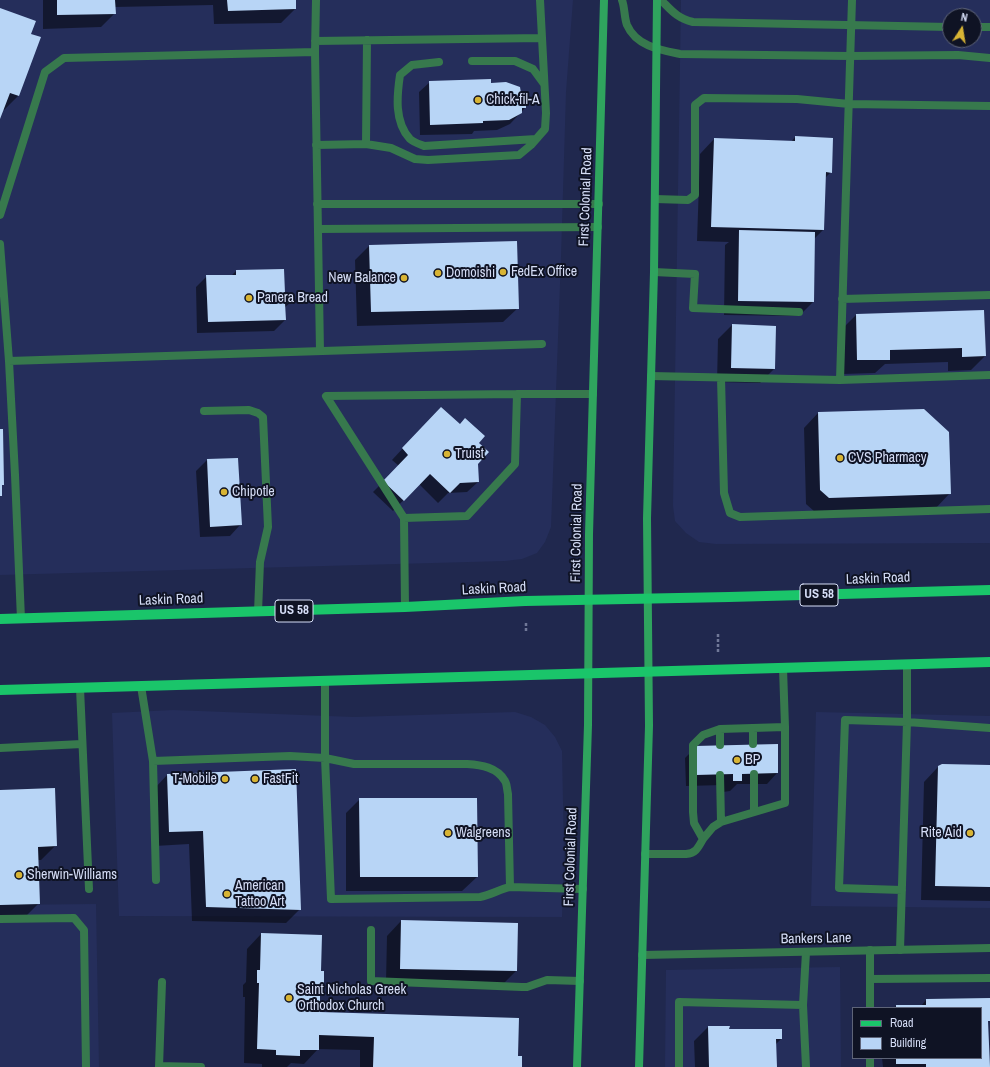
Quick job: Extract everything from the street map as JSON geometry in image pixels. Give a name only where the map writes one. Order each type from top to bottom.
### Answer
[{"type":"main road","name":"First Colonial Road","points":[[577,1067],[589,674],[588,546],[604,0]]},
{"type":"main road","points":[[639,1067],[649,726],[647,518],[654,272],[657,0]]},
{"type":"main road","name":"Laskin Road","points":[[0,619],[258,612],[589,599],[647,599],[990,590]]},
{"type":"main road","points":[[0,690],[648,673],[990,662]]},
{"type":"street","points":[[316,0],[314,52],[320,351]]},
{"type":"street","points":[[316,145],[366,144],[391,148],[415,159],[428,160],[519,155],[532,145],[545,129],[546,113],[540,0]]},
{"type":"street","points":[[622,0],[627,23],[631,32],[636,38],[657,49],[680,54],[958,56],[990,58]]},
{"type":"street","points":[[661,0],[676,15],[684,20],[693,22],[942,27]]},
{"type":"street","points":[[840,380],[852,0]]},
{"type":"street","points":[[315,41],[542,38]]},
{"type":"street","points":[[366,144],[367,40]]},
{"type":"street","points":[[0,215],[45,72],[64,58],[314,52]]},
{"type":"street","points":[[472,61],[515,62],[533,69],[544,84]]},
{"type":"street","points":[[439,62],[412,65],[400,75],[398,93],[399,121],[411,140],[424,146],[536,139]]},
{"type":"street","points":[[655,199],[688,200],[694,195],[695,105],[704,98],[797,100],[849,104],[990,106]]},
{"type":"street","points":[[317,204],[599,204]]},
{"type":"street","points":[[318,229],[598,227]]},
{"type":"street","points":[[0,244],[9,361],[21,619]]},
{"type":"street","points":[[654,272],[695,274],[693,308],[799,312]]},
{"type":"street","points":[[842,299],[990,295]]},
{"type":"street","points":[[9,361],[542,344]]},
{"type":"street","points":[[651,376],[840,380],[990,375]]},
{"type":"street","points":[[721,378],[724,492],[730,513],[740,517],[990,509]]},
{"type":"street","points":[[404,518],[467,516],[515,464],[517,394]]},
{"type":"street","points":[[405,607],[404,518],[326,396],[593,394]]},
{"type":"street","points":[[204,411],[249,410],[258,413],[263,417],[268,527],[260,562],[258,612]]},
{"type":"street","points":[[900,950],[907,722],[907,664]]},
{"type":"street","points":[[645,854],[692,854],[713,827],[721,822],[754,811],[786,803],[783,668]]},
{"type":"street","points":[[325,681],[325,758],[331,899],[480,897],[510,887],[583,890]]},
{"type":"street","points":[[141,686],[153,761],[156,880]]},
{"type":"street","points":[[80,688],[90,889]]},
{"type":"street","points":[[902,890],[840,888],[845,720],[907,722],[990,728]]},
{"type":"street","points":[[703,839],[694,822],[692,746],[704,735],[720,729],[785,727]]},
{"type":"street","points":[[753,728],[753,744]]},
{"type":"street","points":[[720,729],[720,745]]},
{"type":"street","points":[[0,748],[82,744]]},
{"type":"street","points":[[153,761],[290,756],[325,758],[354,764],[482,765],[497,772],[505,781],[508,794],[510,887]]},
{"type":"street","points":[[754,774],[754,811]]},
{"type":"street","points":[[720,775],[721,822]]},
{"type":"street","points":[[0,920],[74,918],[84,930],[86,1067]]},
{"type":"street","points":[[371,930],[371,982],[522,987],[547,980],[580,981]]},
{"type":"street","name":"Bankers Lane","points":[[642,955],[990,948]]},
{"type":"street","points":[[870,950],[870,1007]]},
{"type":"street","points":[[806,952],[802,1005],[806,1067]]},
{"type":"street","points":[[870,980],[990,978]]},
{"type":"street","points":[[162,982],[159,1066],[201,1067]]},
{"type":"street","points":[[679,1067],[679,1002],[802,1005]]},
{"type":"path","points":[[526,623],[526,632]]},
{"type":"path","points":[[718,634],[718,652]]},
{"type":"shaded area","points":[[0,0],[573,0],[566,92],[551,527],[545,542],[537,553],[522,559],[505,561],[0,575]]},
{"type":"shaded area","points":[[681,0],[990,0],[990,543],[716,544],[699,542],[686,533],[675,521],[673,506]]},
{"type":"shaded area","points":[[173,710],[354,717],[515,712],[531,717],[545,725],[555,737],[562,751],[564,853],[562,917],[119,916],[112,713]]},
{"type":"shaded area","points":[[816,712],[990,716],[990,908],[811,906]]},
{"type":"shaded area","points":[[96,904],[99,1067],[0,1067],[0,905]]},
{"type":"shaded area","points":[[840,967],[841,1067],[665,1067],[666,970]]},
{"type":"building","points":[[57,0],[115,0],[116,14],[57,15]]},
{"type":"building","points":[[227,0],[296,0],[296,9],[228,11]]},
{"type":"building","points":[[0,8],[36,21],[31,34],[41,37],[19,96],[10,93],[0,119]]},
{"type":"building","name":"Chick-fil-A","points":[[491,79],[491,83],[506,82],[520,87],[521,93],[526,93],[526,108],[522,108],[522,113],[509,120],[483,121],[483,123],[430,125],[429,81]]},
{"type":"building","points":[[795,136],[833,138],[832,173],[826,172],[824,230],[711,227],[714,138],[795,141]]},
{"type":"building","points":[[739,230],[815,232],[814,302],[738,301]]},
{"type":"building","points":[[517,241],[519,309],[371,312],[369,245]]},
{"type":"building","name":"Panera Bread","points":[[284,269],[285,293],[291,293],[291,303],[285,303],[286,320],[208,322],[206,275],[236,275],[236,270]]},
{"type":"building","points":[[984,310],[986,356],[962,357],[962,348],[890,350],[890,360],[857,360],[856,314]]},
{"type":"building","points":[[732,324],[776,326],[775,369],[731,368]]},
{"type":"building","name":"Truist","points":[[441,407],[460,424],[465,418],[485,436],[479,443],[489,452],[478,464],[479,482],[460,483],[450,493],[430,474],[404,501],[383,481],[408,455],[402,448]]},
{"type":"building","name":"CVS Pharmacy","points":[[924,409],[949,432],[951,494],[829,498],[820,490],[818,412]]},
{"type":"building","points":[[0,429],[3,429],[4,485],[2,485],[2,496],[0,496]]},
{"type":"building","name":"Chipotle","points":[[238,458],[242,525],[210,527],[207,459]]},
{"type":"building","name":"BP","points":[[778,744],[778,773],[742,774],[742,781],[733,781],[733,774],[696,775],[695,746]]},
{"type":"building","points":[[942,764],[990,765],[990,887],[935,886],[938,766]]},
{"type":"building","points":[[296,769],[301,910],[206,907],[203,831],[169,832],[167,774]]},
{"type":"building","name":"Sherwin-Williams","points":[[55,788],[57,846],[38,847],[40,904],[0,905],[0,790]]},
{"type":"building","name":"Walgreens","points":[[359,798],[477,798],[478,877],[360,877]]},
{"type":"building","points":[[401,920],[518,923],[517,971],[400,969]]},
{"type":"building","name":"Saint Nicholas Greek Orthodox Church","points":[[261,933],[322,935],[321,971],[324,971],[324,985],[320,985],[320,1012],[519,1018],[518,1056],[522,1056],[522,1067],[373,1067],[374,1037],[319,1035],[319,1050],[300,1050],[300,1056],[276,1055],[276,1050],[257,1049],[259,983],[257,983],[257,970],[260,970]]},
{"type":"building","points":[[990,998],[990,1021],[988,1021],[990,1067],[926,1067],[926,1064],[896,1064],[896,1059],[982,1059],[982,1007],[896,1007],[896,1005],[926,1005],[926,999]]},
{"type":"building","points":[[708,1026],[730,1026],[729,1029],[782,1029],[782,1039],[776,1039],[777,1067],[709,1067]]},
{"type":"place","name":"Chick-fil-A","points":[[478,100]]},
{"type":"place","name":"FedEx Office","points":[[503,272]]},
{"type":"place","name":"Domoishi","points":[[438,273]]},
{"type":"place","name":"New Balance","points":[[404,278]]},
{"type":"place","name":"Panera Bread","points":[[249,298]]},
{"type":"place","name":"Truist","points":[[447,454]]},
{"type":"place","name":"CVS Pharmacy","points":[[840,458]]},
{"type":"place","name":"Chipotle","points":[[224,492]]},
{"type":"place","name":"BP","points":[[737,760]]},
{"type":"place","name":"T-Mobile","points":[[225,779]]},
{"type":"place","name":"FastFit","points":[[255,779]]},
{"type":"place","name":"Walgreens","points":[[448,833]]},
{"type":"place","name":"Rite Aid","points":[[970,833]]},
{"type":"place","name":"Sherwin-Williams","points":[[19,875]]},
{"type":"place","name":"American Tattoo Art","points":[[227,894]]},
{"type":"place","name":"Saint Nicholas Greek Orthodox Church","points":[[289,998]]}]
